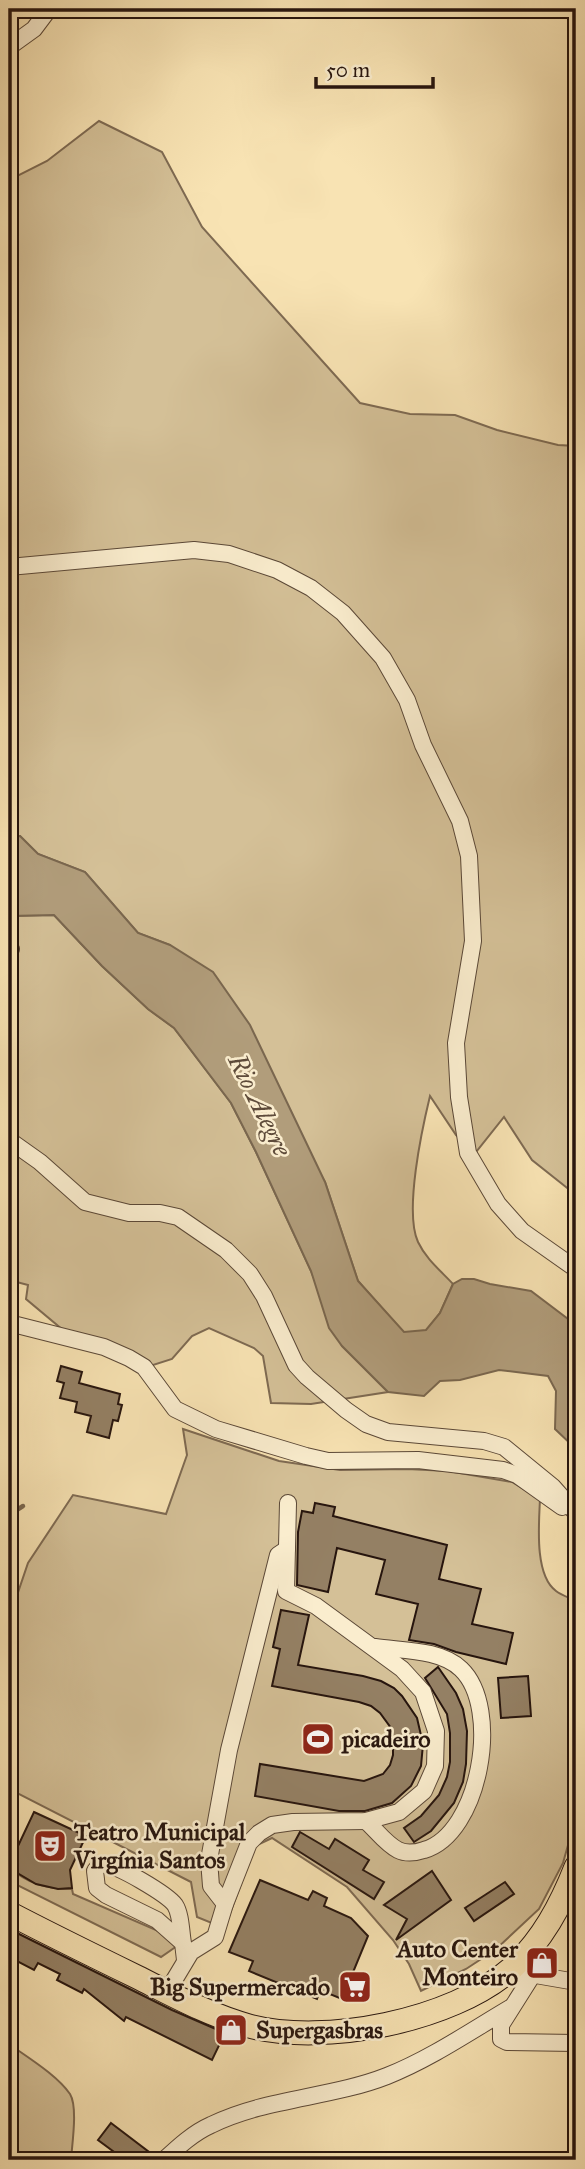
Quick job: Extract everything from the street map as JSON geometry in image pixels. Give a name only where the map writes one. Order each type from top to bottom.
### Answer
[{"type":"highway","points":[[9,1913],[207,2011],[250,2026],[291,2032],[338,2031],[383,2025],[454,2004],[493,1983],[522,1972],[562,1902],[576,1867]]},
{"type":"street","points":[[9,47],[34,29],[49,9]]},
{"type":"street","points":[[9,566],[194,550],[229,554],[277,570],[311,588],[343,613],[383,658],[407,700],[423,745],[460,821],[469,856],[473,942],[456,1043],[459,1097],[468,1153],[498,1204],[522,1231],[576,1269]]},
{"type":"street","points":[[9,1140],[40,1162],[85,1202],[104,1209],[178,1217],[226,1250],[250,1274],[264,1296],[296,1365],[346,1410],[366,1424],[388,1432],[471,1439],[503,1447],[552,1487],[576,1514]]},
{"type":"street","points":[[9,1323],[104,1347],[129,1358],[144,1367],[175,1409],[216,1429],[328,1461],[418,1460],[503,1470],[517,1475],[555,1503],[576,1514]]},
{"type":"street","points":[[167,1992],[191,1952],[215,1937],[249,1843],[259,1833],[272,1825],[293,1822],[366,1821],[398,1812],[424,1791],[436,1766],[436,1731],[423,1692],[402,1669],[316,1606],[286,1591],[288,1503]]},
{"type":"street","points":[[225,1904],[211,1886],[203,1857],[229,1749],[243,1670],[278,1555],[287,1549]]},
{"type":"street","points":[[366,1821],[398,1849],[413,1853],[433,1847],[458,1824],[471,1798],[482,1751],[481,1718],[475,1692],[463,1670],[445,1658],[372,1647]]},
{"type":"street","points":[[183,1943],[157,1920],[97,1888],[95,1871],[99,1866],[105,1864],[117,1868],[170,1899],[177,1907],[183,1943],[185,1960]]},
{"type":"street","points":[[576,1982],[522,1972],[510,2008],[501,2025],[501,2039],[507,2042],[576,2043]]},
{"type":"street","points":[[164,2160],[184,2142],[209,2126],[232,2116],[354,2087],[388,2076],[510,2008]]},
{"type":"shaded area","points":[[99,121],[162,152],[202,227],[360,403],[410,414],[455,415],[497,430],[558,445],[576,446],[576,1195],[532,1160],[504,1117],[476,1152],[456,1135],[430,1096],[416,1170],[414,1228],[425,1254],[453,1284],[440,1313],[426,1331],[404,1333],[358,1281],[325,1182],[170,945],[138,933],[85,872],[38,854],[20,836],[9,837],[9,180],[47,161]]},
{"type":"shaded area","points":[[54,915],[102,966],[148,1009],[174,1028],[231,1103],[311,1271],[342,1346],[388,1392],[311,1404],[271,1403],[263,1356],[254,1348],[209,1328],[192,1336],[172,1359],[150,1366],[81,1345],[26,1299],[28,1285],[9,1280],[9,916]]},
{"type":"shaded area","points":[[183,1429],[279,1461],[340,1470],[448,1471],[512,1482],[540,1499],[539,1548],[544,1573],[556,1591],[576,1601],[576,1796],[572,1831],[563,1863],[539,1909],[495,1950],[466,1969],[421,1991],[409,1964],[393,1940],[347,1887],[272,1838],[255,1846],[222,1935],[212,1923],[197,1917],[191,1882],[9,1789],[9,1619],[28,1563],[73,1495],[166,1514],[187,1455]]},
{"type":"shaded area","points":[[9,1867],[23,1878],[38,1884],[72,1889],[73,1894],[163,1933],[177,1946],[161,1957],[9,1881]]},
{"type":"shaded area","points":[[9,2044],[50,2073],[70,2094],[74,2116],[71,2160],[9,2160]]},
{"type":"water","name":"Rio Alegre","points":[[20,836],[38,854],[85,872],[138,933],[170,945],[213,972],[250,1025],[325,1182],[358,1281],[404,1332],[426,1330],[440,1313],[453,1284],[462,1279],[531,1291],[576,1325],[576,1449],[555,1429],[556,1391],[548,1376],[499,1370],[460,1380],[440,1381],[424,1396],[388,1392],[342,1346],[329,1328],[311,1271],[231,1103],[174,1028],[148,1009],[102,966],[54,915],[9,916],[9,837]]},
{"type":"building","points":[[61,1366],[82,1372],[79,1383],[120,1394],[118,1404],[122,1405],[118,1421],[113,1420],[109,1438],[87,1432],[91,1416],[75,1412],[77,1402],[60,1398],[64,1383],[57,1381]]},
{"type":"building","points":[[315,1503],[335,1507],[333,1516],[447,1545],[439,1579],[481,1589],[472,1624],[513,1633],[506,1664],[434,1644],[409,1640],[418,1604],[376,1594],[385,1560],[337,1548],[328,1592],[297,1585],[298,1532],[302,1511],[313,1513]]},
{"type":"building","points":[[281,1610],[309,1615],[298,1665],[381,1681],[402,1696],[417,1718],[423,1744],[421,1766],[411,1786],[392,1803],[365,1811],[339,1811],[255,1796],[260,1764],[364,1781],[383,1774],[393,1755],[391,1728],[371,1706],[272,1686],[280,1649],[273,1647]]},
{"type":"building","points":[[438,1667],[456,1693],[463,1709],[467,1731],[466,1764],[463,1782],[454,1803],[431,1831],[414,1842],[404,1828],[421,1816],[439,1795],[450,1762],[447,1714],[425,1678]]},
{"type":"building","points":[[528,1676],[531,1716],[501,1718],[498,1678]]},
{"type":"building","name":"Teatro Municipal Virgínia Santos","points":[[34,1812],[86,1836],[70,1870],[72,1888],[58,1889],[36,1884],[9,1865],[9,1852],[18,1846]]},
{"type":"building","points":[[300,1832],[329,1849],[335,1839],[369,1860],[363,1870],[384,1882],[374,1899],[292,1847]]},
{"type":"building","points":[[432,1871],[451,1900],[396,1940],[407,1919],[384,1905]]},
{"type":"building","points":[[260,1880],[308,1900],[313,1891],[327,1898],[324,1906],[351,1918],[368,1936],[342,1999],[320,1990],[317,1999],[249,1971],[253,1961],[229,1952]]},
{"type":"building","points":[[505,1882],[514,1894],[474,1921],[465,1908]]},
{"type":"building","points":[[9,1929],[172,2010],[225,2033],[212,2060],[126,2017],[124,2021],[84,1989],[82,1993],[57,1980],[60,1974],[38,1963],[34,1970],[9,1957]]},
{"type":"building","points":[[111,2123],[149,2152],[142,2160],[125,2160],[98,2140]]},
{"type":"waterway","points":[[9,1515],[23,1506]]},
{"type":"place","name":"picadeiro","points":[[318,1739]]},
{"type":"place","name":"Teatro Municipal Virgínia Santos","points":[[50,1846]]},
{"type":"place","name":"Auto Center Monteiro","points":[[542,1963]]},
{"type":"place","name":"Big Supermercado","points":[[355,1987]]},
{"type":"place","name":"Supergasbras","points":[[231,2030]]}]
